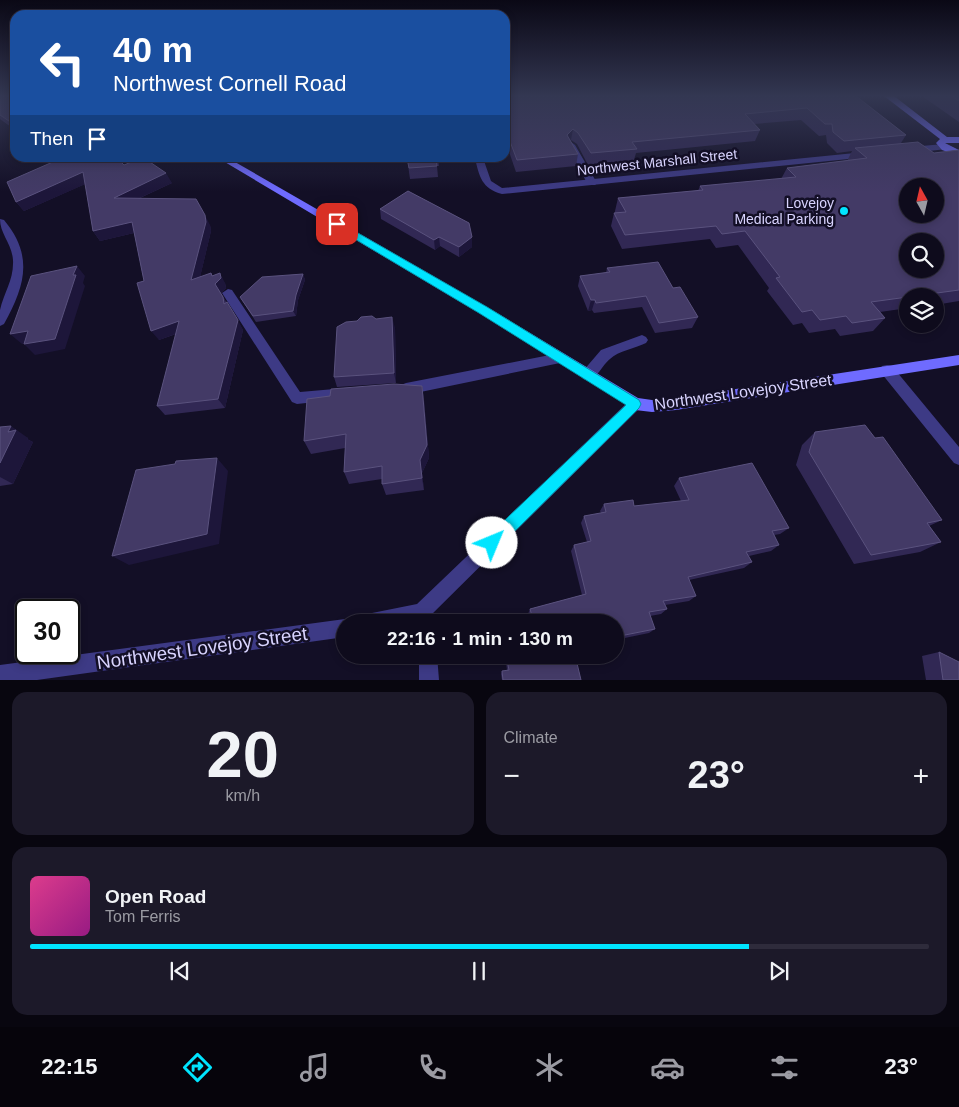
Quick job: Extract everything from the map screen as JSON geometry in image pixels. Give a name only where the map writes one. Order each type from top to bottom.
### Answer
[{"type":"main road","points":[[926,128],[959,153]]},
{"type":"main road","points":[[944,143],[959,140]]},
{"type":"main road","points":[[229,162],[474,305],[635,404]]},
{"type":"main road","name":"Northwest Lovejoy Street","points":[[635,404],[652,406],[676,404],[959,360]]},
{"type":"street","points":[[904,151],[944,143]]},
{"type":"street","points":[[571,145],[592,183]]},
{"type":"street","name":"Northwest Marshall Street","points":[[480,162],[488,185],[493,189],[514,191],[875,154]]},
{"type":"street","points":[[0,222],[13,239],[18,262],[12,294],[0,321]]},
{"type":"street","points":[[228,293],[297,398],[355,394]]},
{"type":"street","points":[[588,375],[606,354],[642,340]]},
{"type":"street","points":[[393,390],[560,358]]},
{"type":"street","points":[[887,370],[959,458]]},
{"type":"street","name":"Northwest Lovejoy Street","points":[[426,614],[635,404]]},
{"type":"street","name":"Northwest Lovejoy Street","points":[[0,676],[336,629]]},
{"type":"street","points":[[428,664],[429,680]]},
{"type":"building","points":[[510,128],[758,128],[760,130],[632,142],[637,149],[591,153],[578,133],[573,129],[567,135],[578,154],[517,160],[510,141]]},
{"type":"building","points":[[832,128],[897,128],[906,135],[844,141],[833,132]]},
{"type":"building","points":[[918,142],[934,153],[959,150],[959,290],[944,292],[944,288],[899,288],[899,298],[871,302],[885,318],[852,323],[846,316],[820,320],[812,310],[802,312],[776,278],[780,277],[745,231],[722,234],[716,226],[625,235],[614,213],[626,212],[618,198],[703,190],[700,186],[796,177],[787,168],[867,158],[855,148]]},
{"type":"building","points":[[53,162],[121,162],[124,165],[131,162],[150,162],[166,173],[114,198],[196,199],[205,215],[206,222],[191,280],[211,273],[212,276],[220,273],[221,278],[215,284],[223,297],[224,304],[227,302],[238,320],[218,399],[157,406],[179,321],[151,331],[137,283],[144,281],[132,222],[93,231],[83,172],[16,202],[7,182]]},
{"type":"building","points":[[408,162],[436,162],[437,166],[409,168]]},
{"type":"building","points":[[408,191],[469,223],[472,237],[459,247],[439,237],[434,240],[380,209]]},
{"type":"building","points":[[658,262],[673,288],[680,287],[698,317],[659,323],[646,296],[596,303],[595,300],[591,300],[580,276],[610,272],[607,268]]},
{"type":"building","points":[[77,266],[73,275],[76,275],[55,339],[24,344],[28,331],[10,334],[31,276]]},
{"type":"building","points":[[303,274],[293,311],[253,316],[240,297],[262,277]]},
{"type":"building","points":[[372,316],[376,319],[392,317],[394,373],[334,377],[337,327],[346,322],[357,321],[361,317]]},
{"type":"building","points":[[394,384],[422,386],[427,445],[420,460],[422,478],[382,484],[382,466],[344,472],[346,434],[304,441],[307,399],[330,396],[331,389]]},
{"type":"building","points":[[865,425],[875,438],[883,437],[942,520],[927,523],[941,542],[871,555],[809,452],[815,432]]},
{"type":"building","points":[[11,426],[8,432],[16,430],[0,463],[0,427]]},
{"type":"building","points":[[217,458],[207,534],[112,556],[136,470],[175,464],[176,461]]},
{"type":"building","points":[[752,463],[789,528],[772,531],[779,545],[746,552],[752,562],[688,577],[696,596],[663,601],[667,609],[649,612],[655,629],[624,635],[624,614],[531,614],[530,609],[586,594],[574,545],[591,541],[584,516],[606,512],[604,504],[633,500],[634,506],[689,500],[679,478]]},
{"type":"building","points":[[939,652],[959,662],[959,680],[943,680]]},
{"type":"building","points":[[508,664],[577,664],[581,680],[503,680],[502,671],[509,670]]},
{"type":"place","name":"Lovejoy Medical Parking","points":[[844,211]]},
{"type":"route","points":[[337,224],[483,310],[635,404],[605,431],[492,543]]}]
